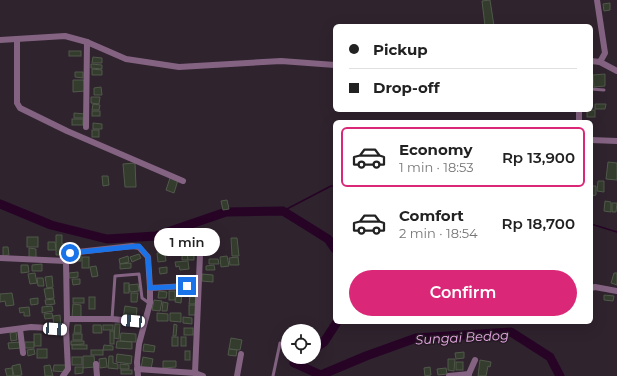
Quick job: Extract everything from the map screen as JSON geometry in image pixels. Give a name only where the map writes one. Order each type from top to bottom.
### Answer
[{"type":"street","points":[[598,0],[604,53],[600,62]]},
{"type":"street","points":[[0,40],[65,36],[87,42],[126,59],[179,67],[281,62],[333,65]]},
{"type":"street","points":[[17,39],[17,103],[20,108],[67,132],[183,181]]},
{"type":"street","points":[[86,127],[87,42]]},
{"type":"street","points":[[593,61],[600,62],[617,70]]},
{"type":"street","points":[[593,140],[617,140]]},
{"type":"street","points":[[63,376],[68,369],[66,330],[66,261],[69,253],[139,246],[148,257],[150,303],[139,344],[137,369],[138,376]]},
{"type":"street","points":[[195,373],[200,256]]},
{"type":"street","points":[[0,258],[66,261]]},
{"type":"street","points":[[150,288],[187,286]]},
{"type":"street","points":[[593,288],[617,291]]},
{"type":"street","points":[[66,319],[144,322]]},
{"type":"street","points":[[0,332],[31,327],[66,330]]},
{"type":"street","points":[[20,329],[23,353]]},
{"type":"street","points":[[237,376],[241,354]]},
{"type":"street","points":[[449,376],[468,375],[475,360]]},
{"type":"street","points":[[96,364],[97,376]]},
{"type":"street","points":[[137,369],[195,373],[203,376]]},
{"type":"lane","points":[[593,89],[604,90]]},
{"type":"lane","points":[[112,320],[115,276],[139,274],[142,298],[150,303]]},
{"type":"lane","points":[[273,376],[280,343]]},
{"type":"building","points":[[490,0],[494,24],[485,24],[482,1]]},
{"type":"building","points":[[610,3],[610,10],[604,11],[603,4]]},
{"type":"building","points":[[69,51],[81,51],[81,56],[69,56]]},
{"type":"building","points":[[93,57],[102,58],[102,63],[92,63]]},
{"type":"building","points":[[91,64],[102,65],[102,69],[91,68]]},
{"type":"building","points":[[92,69],[102,70],[102,75],[92,75]]},
{"type":"building","points":[[75,72],[83,72],[83,78],[75,77]]},
{"type":"building","points":[[605,74],[605,86],[594,87],[593,75]]},
{"type":"building","points":[[73,80],[84,80],[85,91],[73,92]]},
{"type":"building","points":[[101,87],[102,95],[94,95],[94,88]]},
{"type":"building","points":[[91,97],[100,97],[99,104],[91,103]]},
{"type":"building","points":[[93,104],[100,105],[99,110],[92,110]]},
{"type":"building","points":[[595,104],[606,104],[605,109],[595,109]]},
{"type":"building","points":[[593,110],[595,110],[595,117],[587,117],[587,112],[593,112]]},
{"type":"building","points":[[92,111],[100,111],[100,116],[92,116]]},
{"type":"building","points":[[74,113],[85,114],[85,118],[74,118]]},
{"type":"building","points":[[72,119],[83,119],[83,125],[72,125]]},
{"type":"building","points":[[93,123],[102,124],[102,129],[93,129]]},
{"type":"building","points":[[92,130],[99,130],[99,137],[92,137]]},
{"type":"building","points":[[608,162],[617,163],[617,180],[606,179]]},
{"type":"building","points":[[135,163],[136,187],[125,187],[123,164]]},
{"type":"building","points":[[102,176],[108,176],[109,185],[103,186]]},
{"type":"building","points":[[170,178],[178,180],[174,193],[166,190]]},
{"type":"building","points":[[598,181],[604,181],[604,192],[597,191]]},
{"type":"building","points":[[593,186],[596,186],[596,195],[593,196]]},
{"type":"building","points":[[227,200],[229,209],[223,210],[221,201]]},
{"type":"building","points":[[605,201],[611,202],[611,212],[604,211]]},
{"type":"building","points":[[612,203],[617,203],[616,212],[612,212]]},
{"type":"building","points":[[56,235],[62,235],[62,244],[66,244],[66,255],[56,255]]},
{"type":"building","points":[[27,237],[38,237],[38,247],[27,247]]},
{"type":"building","points":[[231,238],[237,238],[239,256],[232,256]]},
{"type":"building","points":[[48,242],[55,242],[56,250],[48,250]]},
{"type":"building","points":[[3,247],[8,247],[9,255],[3,256]]},
{"type":"building","points":[[29,248],[36,249],[36,260],[29,259]]},
{"type":"building","points":[[182,252],[187,252],[188,260],[182,260]]},
{"type":"building","points":[[187,252],[194,252],[194,260],[188,260]]},
{"type":"building","points":[[157,253],[165,253],[166,261],[158,262]]},
{"type":"building","points":[[139,254],[141,258],[132,262],[130,257]]},
{"type":"building","points":[[74,255],[81,255],[81,261],[74,261]]},
{"type":"building","points":[[128,256],[129,262],[120,264],[119,259]]},
{"type":"building","points":[[227,256],[229,266],[221,267],[220,257]]},
{"type":"building","points":[[82,257],[89,257],[89,268],[82,268]]},
{"type":"building","points":[[238,257],[239,265],[230,265],[229,258]]},
{"type":"building","points":[[209,259],[218,259],[219,264],[209,264]]},
{"type":"building","points":[[188,261],[189,269],[180,270],[179,266],[176,267],[175,262]]},
{"type":"building","points":[[131,263],[131,268],[120,269],[120,264]]},
{"type":"building","points":[[42,264],[42,271],[32,271],[32,265]]},
{"type":"building","points":[[21,265],[28,265],[29,272],[21,273]]},
{"type":"building","points":[[214,265],[215,270],[206,270],[206,266]]},
{"type":"building","points":[[96,266],[98,276],[92,277],[90,267]]},
{"type":"building","points":[[167,267],[167,273],[160,274],[159,268]]},
{"type":"building","points":[[78,272],[78,277],[69,278],[69,273]]},
{"type":"building","points":[[35,273],[37,283],[30,284],[28,274]]},
{"type":"building","points":[[614,273],[617,273],[617,285],[611,283]]},
{"type":"building","points":[[202,274],[213,275],[213,282],[202,281]]},
{"type":"building","points":[[52,276],[53,287],[47,288],[45,277]]},
{"type":"building","points":[[180,276],[186,276],[185,285],[179,284]]},
{"type":"building","points":[[192,277],[197,278],[196,293],[191,293]]},
{"type":"building","points":[[37,278],[43,278],[44,286],[38,286]]},
{"type":"building","points":[[72,279],[80,279],[80,284],[73,285]]},
{"type":"building","points":[[124,283],[129,283],[129,293],[124,293]]},
{"type":"building","points":[[138,284],[139,291],[130,292],[129,285]]},
{"type":"building","points":[[53,288],[54,298],[46,299],[44,289]]},
{"type":"building","points":[[159,291],[167,292],[166,298],[158,298]]},
{"type":"building","points":[[169,291],[175,291],[175,300],[169,300]]},
{"type":"building","points":[[177,292],[182,293],[181,303],[175,302]]},
{"type":"building","points":[[12,293],[14,305],[6,306],[5,301],[0,302],[0,294]]},
{"type":"building","points":[[131,293],[138,293],[137,302],[131,302]]},
{"type":"building","points":[[604,295],[614,296],[613,301],[604,300]]},
{"type":"building","points":[[190,296],[196,297],[195,304],[189,304]]},
{"type":"building","points":[[89,297],[95,297],[95,309],[89,309]]},
{"type":"building","points":[[38,298],[38,304],[31,305],[30,299]]},
{"type":"building","points":[[73,298],[84,298],[84,303],[73,303]]},
{"type":"building","points":[[54,299],[55,304],[46,305],[45,300]]},
{"type":"building","points":[[154,300],[162,301],[160,311],[152,310]]},
{"type":"building","points":[[163,302],[168,303],[167,311],[162,311]]},
{"type":"building","points":[[73,304],[81,305],[81,317],[72,317]]},
{"type":"building","points":[[189,305],[196,305],[196,315],[189,315]]},
{"type":"building","points":[[52,306],[53,311],[42,313],[42,307]]},
{"type":"building","points":[[125,306],[137,308],[136,320],[123,318]]},
{"type":"building","points":[[29,307],[30,316],[24,316],[24,312],[20,313],[19,308]]},
{"type":"building","points":[[52,313],[53,318],[45,319],[44,314]]},
{"type":"building","points":[[157,313],[168,314],[168,321],[157,321]]},
{"type":"building","points":[[170,313],[181,313],[181,322],[170,321]]},
{"type":"building","points":[[60,315],[61,328],[54,328],[53,316]]},
{"type":"building","points":[[183,317],[192,318],[192,324],[183,323]]},
{"type":"building","points":[[115,324],[120,324],[119,339],[114,338]]},
{"type":"building","points":[[174,324],[177,325],[176,336],[173,336]]},
{"type":"building","points":[[75,325],[81,325],[81,333],[74,333]]},
{"type":"building","points":[[93,325],[101,325],[102,333],[93,333]]},
{"type":"building","points":[[103,325],[113,325],[113,330],[103,330]]},
{"type":"building","points":[[184,328],[193,328],[193,335],[184,335]]},
{"type":"building","points":[[110,331],[114,331],[114,344],[110,344]]},
{"type":"building","points":[[16,332],[17,340],[11,341],[10,333]]},
{"type":"building","points":[[121,333],[136,334],[136,342],[120,341]]},
{"type":"building","points":[[34,334],[41,334],[41,346],[34,346]]},
{"type":"building","points":[[73,334],[82,334],[82,340],[73,340]]},
{"type":"building","points":[[172,337],[178,337],[178,346],[172,346]]},
{"type":"building","points":[[181,337],[186,337],[186,346],[181,346]]},
{"type":"building","points":[[231,338],[242,340],[240,350],[229,349]]},
{"type":"building","points":[[71,341],[84,341],[84,344],[71,345]]},
{"type":"building","points":[[117,341],[132,342],[132,349],[116,348]]},
{"type":"building","points":[[20,342],[21,348],[9,349],[8,343]]},
{"type":"building","points":[[25,342],[34,342],[34,348],[25,348]]},
{"type":"building","points":[[144,344],[155,346],[154,352],[143,351]]},
{"type":"building","points":[[72,345],[87,345],[87,349],[72,349]]},
{"type":"building","points":[[104,345],[113,346],[113,350],[103,350]]},
{"type":"building","points":[[34,349],[35,354],[28,356],[27,350]]},
{"type":"building","points":[[37,349],[47,349],[47,358],[37,358]]},
{"type":"building","points":[[229,349],[237,350],[236,356],[228,355]]},
{"type":"building","points":[[91,350],[103,350],[103,355],[91,355]]},
{"type":"building","points":[[185,351],[190,351],[190,360],[185,360]]},
{"type":"building","points":[[464,352],[464,358],[456,359],[455,353]]},
{"type":"building","points":[[117,354],[132,356],[131,364],[116,362]]},
{"type":"building","points":[[83,356],[94,356],[95,367],[83,368]]},
{"type":"building","points":[[109,356],[113,356],[113,363],[118,364],[118,369],[108,368]]},
{"type":"building","points":[[72,357],[82,357],[82,365],[72,365]]},
{"type":"building","points":[[143,357],[153,359],[151,369],[141,368]]},
{"type":"building","points":[[106,358],[107,367],[100,368],[99,359]]},
{"type":"building","points":[[448,359],[455,359],[454,371],[448,370]]},
{"type":"building","points":[[480,360],[491,362],[490,367],[488,366],[486,376],[478,376]]},
{"type":"building","points":[[163,361],[176,361],[176,367],[163,368]]},
{"type":"building","points":[[456,362],[463,362],[463,370],[456,370]]},
{"type":"building","points":[[20,364],[22,375],[14,376],[12,366]]},
{"type":"building","points":[[120,364],[129,365],[129,369],[120,369]]},
{"type":"building","points":[[50,365],[53,376],[45,376],[44,366]]},
{"type":"building","points":[[54,365],[67,365],[67,372],[53,371]]},
{"type":"building","points":[[75,367],[83,367],[83,373],[75,374]]},
{"type":"building","points":[[430,367],[431,375],[425,376],[424,368]]},
{"type":"building","points":[[12,368],[13,376],[7,376],[5,369]]},
{"type":"building","points":[[446,368],[447,374],[438,375],[437,369]]},
{"type":"building","points":[[121,370],[132,370],[132,374],[121,374]]},
{"type":"waterway","points":[[283,211],[333,186]]},
{"type":"waterway","name":"Sungai Bedog","points":[[0,204],[51,225],[107,239],[156,236],[226,212],[283,211],[328,239],[333,246]]},
{"type":"waterway","points":[[593,225],[617,232]]},
{"type":"waterway","name":"Sungai Bedog","points":[[321,344],[336,324]]},
{"type":"waterway","name":"Sungai Bedog","points":[[296,364],[321,375],[366,356],[416,338],[511,332],[550,357],[560,376]]},
{"type":"route","points":[[70,253],[139,246],[148,257],[150,288],[187,286]]}]
